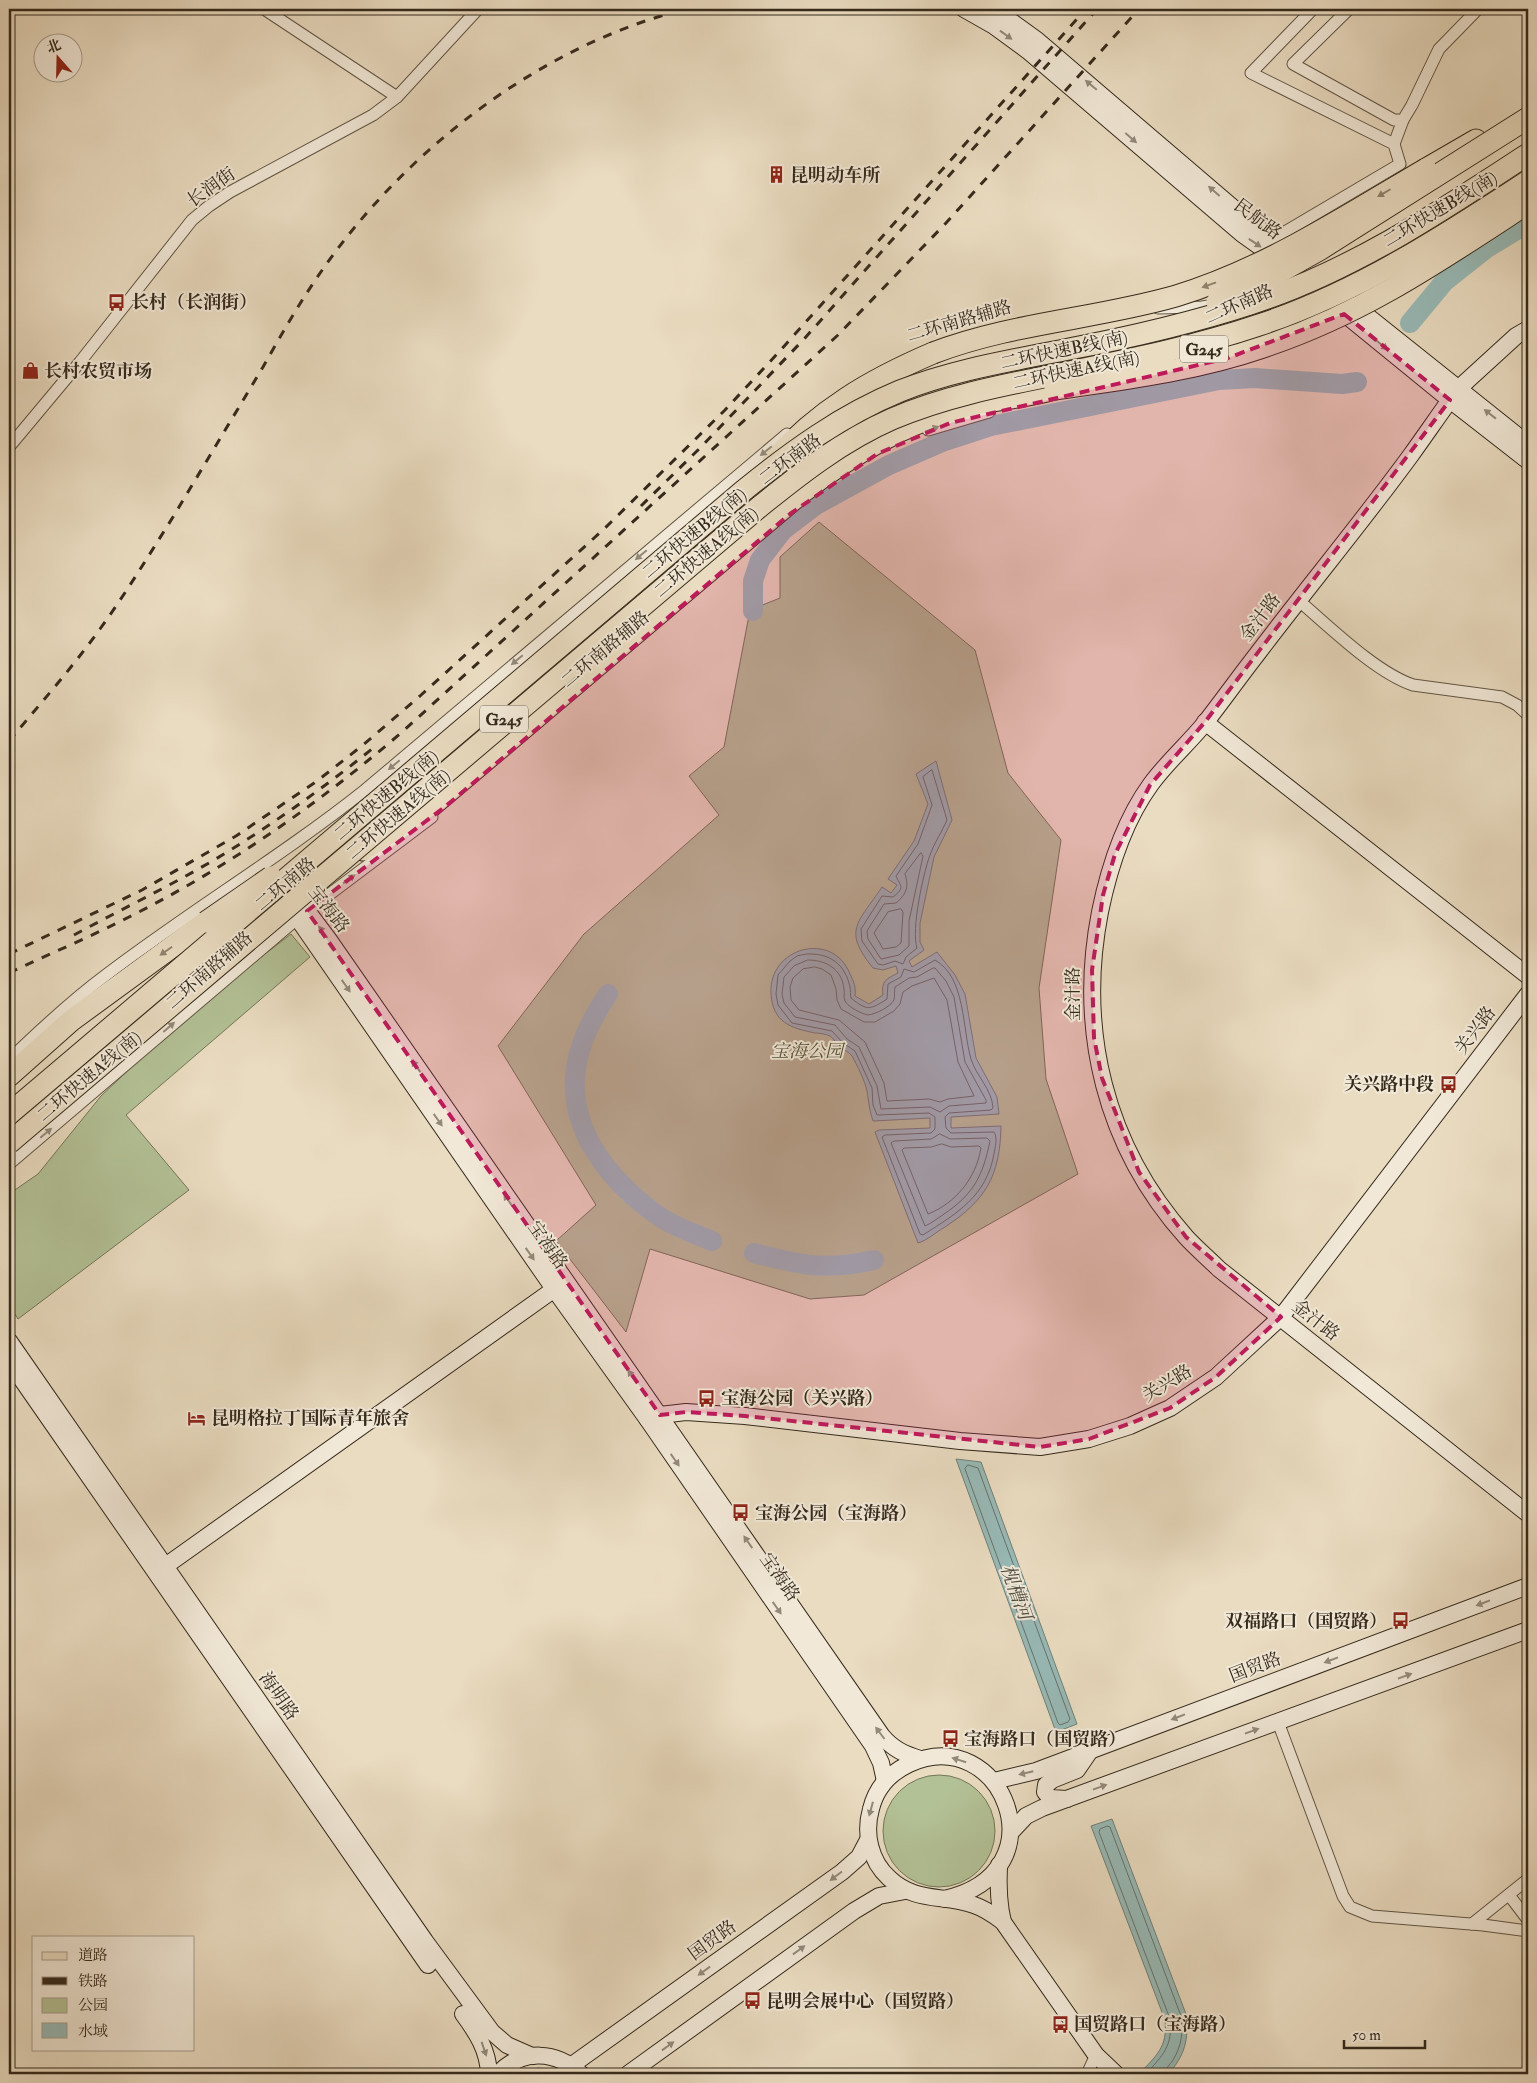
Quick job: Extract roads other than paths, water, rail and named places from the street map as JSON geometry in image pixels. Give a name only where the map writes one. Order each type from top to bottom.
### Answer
[{"type":"highway","points":[[714,520],[795,437],[816,419],[876,380],[933,353],[987,337],[1133,307],[1180,294],[1228,277],[1291,246],[1528,110]]},
{"type":"highway","points":[[922,384],[1004,357],[1170,318],[1239,292],[1280,273],[1334,242],[1528,118]]},
{"type":"highway","name":"二环快速B线(南)","points":[[9,1114],[770,469],[841,420],[882,399],[922,384],[986,366],[1181,324],[1236,309],[1283,292],[1344,265],[1380,246],[1457,200],[1528,144]]},
{"type":"highway","points":[[294,903],[326,873],[406,824],[444,796],[816,482],[849,458],[886,437],[925,420],[962,408],[1055,389],[1136,377],[1198,365],[1253,350],[1300,334],[1360,307],[1400,286],[1528,193]]},
{"type":"highway","name":"二环快速A线(南)","points":[[9,1143],[752,514],[809,468],[859,436],[910,412],[948,399],[1187,346],[1283,316],[1346,289],[1528,193]]},
{"type":"highway","points":[[910,412],[961,397],[1055,389]]},
{"type":"highway","points":[[713,569],[736,547],[785,488],[809,468]]},
{"type":"highway","points":[[9,1076],[56,1033],[102,998],[231,904],[339,830],[390,790]]},
{"type":"main road","name":"二环南路","points":[[9,1118],[294,903],[714,520],[772,471],[820,436],[863,411],[896,396],[964,374],[1134,339],[1196,323],[1239,306],[1396,223],[1528,144]]},
{"type":"main road","name":"二环南路","points":[[9,1138],[294,903],[756,506],[807,465],[850,436],[902,411],[954,394],[1041,374],[1232,343],[1290,325],[1341,303],[1419,262],[1528,193]]},
{"type":"street","points":[[264,9],[397,97]]},
{"type":"street","name":"长润街","points":[[10,444],[80,362],[192,220],[230,192],[374,115],[397,97],[478,9]]},
{"type":"street","name":"民航路","points":[[964,9],[994,26],[1028,51],[1242,234],[1304,272]]},
{"type":"street","name":"民航路","points":[[994,9],[1036,40],[1251,223],[1273,238],[1304,272],[1454,395],[1528,461]]},
{"type":"street","points":[[1313,9],[1251,73],[1394,144]]},
{"type":"street","points":[[1349,9],[1293,64],[1394,120],[1403,120]]},
{"type":"street","points":[[1273,238],[1400,164],[1394,144],[1403,120],[1439,49],[1478,9]]},
{"type":"street","name":"二环南路辅路","points":[[9,1060],[58,1014],[106,975],[264,864],[358,795],[762,454],[822,406],[868,374],[914,351],[968,333],[1002,325],[1078,312],[1202,307],[1223,304],[1269,289],[1304,272]]},
{"type":"street","name":"二环南路辅路","points":[[9,1164],[294,903],[452,801],[790,514],[839,478],[877,454],[916,435],[964,418],[1112,388],[1184,369],[1261,341],[1341,303]]},
{"type":"street","name":"金汁路","points":[[1528,329],[1516,336],[1454,395],[1412,454],[1205,722],[1150,785],[1130,820],[1115,854],[1103,895],[1096,931],[1092,970],[1094,1038],[1102,1078],[1117,1124],[1139,1172],[1164,1210],[1186,1237],[1219,1269],[1528,1514]]},
{"type":"street","name":"民航路","points":[[1454,395],[1528,444]]},
{"type":"street","points":[[1298,600],[1369,659],[1399,680],[1413,685],[1502,697],[1528,715]]},
{"type":"street","points":[[1205,722],[1528,976]]},
{"type":"street","points":[[264,864],[294,903]]},
{"type":"street","name":"宝海路","points":[[294,903],[559,1285],[882,1736],[902,1754],[920,1759]]},
{"type":"street","name":"关兴路","points":[[654,1417],[686,1412],[745,1416],[960,1441],[1040,1447],[1089,1439],[1130,1426],[1170,1408],[1216,1377],[1281,1317],[1528,994]]},
{"type":"street","points":[[161,1570],[559,1285]]},
{"type":"street","name":"海明路","points":[[9,1341],[415,1948],[476,2031],[485,2051],[489,2074]]},
{"type":"street","name":"海明路","points":[[9,1362],[161,1570],[484,2024],[507,2045],[532,2056]]},
{"type":"street","name":"宝海路","points":[[654,1417],[873,1746],[881,1763],[885,1781]]},
{"type":"street","name":"国贸路","points":[[994,1781],[1036,1771],[1528,1586]]},
{"type":"street","points":[[1011,1832],[1026,1816],[1067,1799],[1528,1630]]},
{"type":"street","points":[[1278,1722],[1343,1896],[1350,1907],[1372,1916],[1472,1924],[1528,1931]]},
{"type":"street","points":[[1067,1799],[1050,1798],[1045,1792],[1046,1785],[1052,1780],[1077,1770],[1090,1751]]},
{"type":"street","points":[[944,1899],[963,1895],[981,1886],[996,1871],[1006,1853],[1011,1832],[1004,1796],[994,1781],[978,1768],[960,1759],[940,1756],[920,1759],[898,1769],[885,1781],[874,1799],[868,1819],[868,1840],[875,1861],[888,1878],[905,1891],[924,1897],[973,1904],[988,1910],[1004,1922],[1096,2055],[1116,2074]]},
{"type":"street","name":"国贸路","points":[[577,2070],[842,1872],[858,1857],[868,1840]]},
{"type":"street","points":[[999,1864],[999,1903],[1004,1922]]},
{"type":"street","points":[[1472,1924],[1528,1880]]},
{"type":"street","points":[[628,2074],[854,1911],[879,1896],[905,1891]]},
{"type":"street","points":[[1509,1895],[1528,1920]]},
{"type":"street","points":[[498,2074],[507,2065],[524,2057],[541,2055],[558,2058],[577,2070]]},
{"type":"street","points":[[1087,2074],[1096,2055]]},
{"type":"water","points":[[936,761],[952,820],[934,857],[920,923],[920,942],[924,950],[909,961],[912,967],[937,952],[955,975],[965,994],[976,1058],[997,1097],[999,1114],[951,1117],[951,1128],[1001,1126],[998,1159],[988,1185],[971,1207],[959,1217],[929,1238],[918,1243],[875,1132],[879,1130],[930,1128],[930,1118],[873,1121],[866,1087],[852,1056],[830,1036],[798,1029],[779,1018],[772,1004],[771,994],[773,978],[780,965],[790,955],[803,950],[817,949],[830,952],[842,960],[854,982],[855,996],[869,1004],[883,995],[885,981],[898,973],[896,966],[883,970],[873,968],[858,944],[857,927],[860,918],[882,887],[891,893],[897,885],[888,879],[914,841],[928,804],[916,774]]},
{"type":"water","name":"枧槽河","points":[[956,1459],[981,1462],[1077,1724],[1056,1732]]},
{"type":"water","points":[[1112,1819],[1186,2014],[1187,2031],[1182,2054],[1168,2074],[1139,2074],[1163,2044],[1165,2020],[1091,1826]]},
{"type":"waterway","points":[[1410,323],[1444,282],[1487,248],[1528,223]]},
{"type":"waterway","points":[[753,611],[753,581],[760,560],[783,530],[816,505],[889,465],[942,442],[991,426],[1219,380],[1255,378],[1342,384],[1357,382]]},
{"type":"waterway","points":[[608,994],[589,1028],[577,1065],[575,1090],[578,1110],[584,1129],[604,1164],[632,1195],[663,1219],[712,1241]]},
{"type":"waterway","points":[[754,1253],[785,1261],[827,1266],[874,1260]]},
{"type":"railway","points":[[9,741],[67,672],[110,615],[173,517],[316,279],[350,233],[389,189],[431,148],[477,111],[526,77],[578,49],[631,26],[686,9]]},
{"type":"railway","points":[[9,954],[142,890],[236,836],[317,781],[363,745],[420,696],[604,529],[725,410],[1086,9]]},
{"type":"railway","points":[[641,506],[701,447],[805,338],[1097,9]]},
{"type":"railway","points":[[9,973],[114,924],[201,878],[304,810],[401,733],[838,335],[946,223],[1139,9]]},
{"type":"railway","points":[[74,935],[179,880],[235,847],[295,807],[372,749]]},
{"type":"place","name":"昆明动车所","points":[[776,175]]},
{"type":"place","name":"长村（长润街）","points":[[117,302]]},
{"type":"place","name":"长村农贸市场","points":[[30,371]]},
{"type":"place","name":"关兴路中段","points":[[1448,1084]]},
{"type":"place","name":"宝海公园（关兴路）","points":[[707,1398]]},
{"type":"place","name":"昆明格拉丁国际青年旅舍","points":[[197,1418]]},
{"type":"place","name":"宝海公园（宝海路）","points":[[741,1513]]},
{"type":"place","name":"双福路口（国贸路）","points":[[1401,1621]]},
{"type":"place","name":"宝海路口（国贸路）","points":[[950,1739]]},
{"type":"place","name":"昆明会展中心（国贸路）","points":[[752,2001]]},
{"type":"place","name":"国贸路口（宝海路）","points":[[1060,2024]]},
{"type":"park label","name":"宝海公园","points":[[807,1051]]}]
